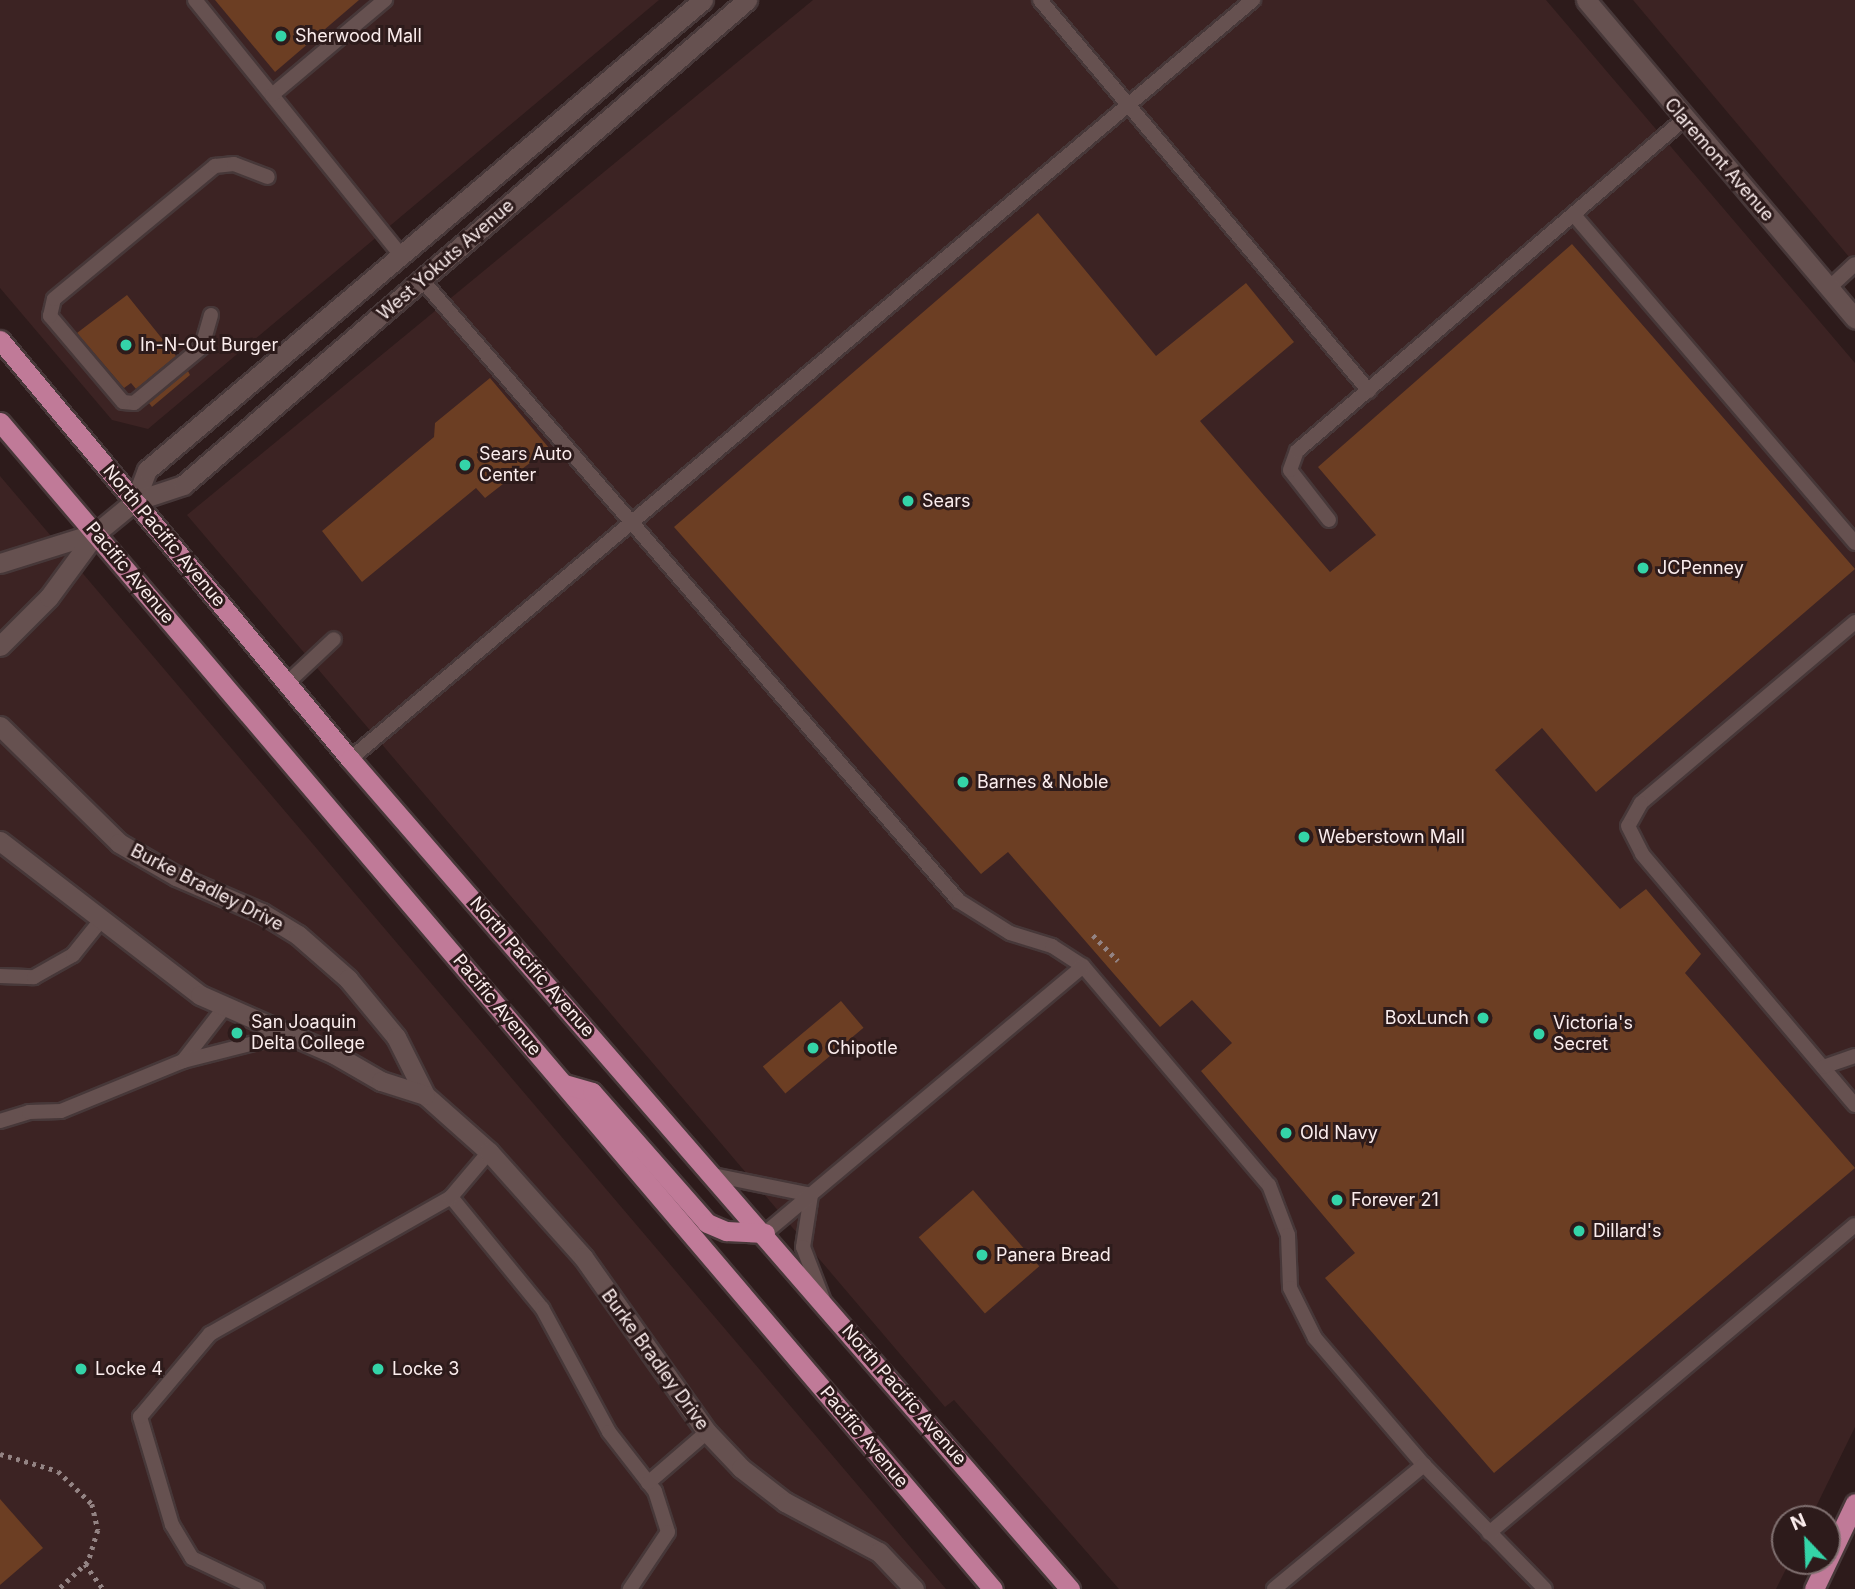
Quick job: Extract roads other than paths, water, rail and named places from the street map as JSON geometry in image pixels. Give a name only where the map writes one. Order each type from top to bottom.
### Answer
[{"type":"main road","name":"North Pacific Avenue","points":[[0,340],[350,758],[765,1233],[1070,1589]]},
{"type":"main road","name":"Pacific Avenue","points":[[0,422],[993,1589]]},
{"type":"main road","points":[[564,1084],[592,1092],[707,1223],[726,1231],[765,1233]]},
{"type":"main road","points":[[1814,1589],[1855,1503]]},
{"type":"street","name":"West Yokuts Avenue","points":[[135,501],[147,470],[398,253],[703,0]]},
{"type":"street","name":"West Yokuts Avenue","points":[[96,533],[135,501],[183,485],[747,0]]},
{"type":"street","name":"Claremont Avenue","points":[[1586,0],[1683,120],[1855,318]]},
{"type":"street","points":[[0,563],[96,533]]},
{"type":"street","points":[[2,640],[49,597],[96,533]]},
{"type":"street","name":"Burke Bradley Drive","points":[[0,726],[119,843],[298,935],[348,979],[397,1037],[425,1095]]},
{"type":"street","name":"Burke Bradley Drive","points":[[0,841],[179,981],[224,1008],[282,1036],[425,1095],[489,1152],[583,1257],[707,1432],[741,1468],[785,1502],[879,1552],[914,1589]]},
{"type":"lane","points":[[195,0],[398,253]]},
{"type":"lane","points":[[272,95],[386,0]]},
{"type":"lane","points":[[1040,0],[1369,391]]},
{"type":"lane","points":[[350,758],[1253,0]]},
{"type":"lane","points":[[1329,520],[1290,470],[1290,462],[1683,120]]},
{"type":"lane","points":[[211,315],[202,347],[134,403],[123,402],[50,316],[54,299],[215,166],[234,164],[268,177]]},
{"type":"lane","points":[[1574,215],[1855,543]]},
{"type":"lane","points":[[1829,288],[1855,264]]},
{"type":"lane","points":[[422,280],[960,901],[1010,933],[1052,946],[1083,965],[1269,1185],[1283,1212],[1290,1288],[1300,1317],[1424,1465],[1545,1589]]},
{"type":"lane","points":[[1855,622],[1641,803],[1628,826],[1642,854],[1855,1105]]},
{"type":"lane","points":[[287,683],[334,639]]},
{"type":"lane","points":[[0,976],[34,977],[72,955],[101,920]]},
{"type":"lane","points":[[765,1233],[1083,965]]},
{"type":"lane","points":[[183,1061],[224,1008]]},
{"type":"lane","points":[[0,1121],[29,1112],[61,1111],[183,1061],[282,1036]]},
{"type":"lane","points":[[1823,1067],[1855,1056]]},
{"type":"lane","points":[[257,1589],[192,1558],[172,1525],[148,1458],[139,1417],[211,1334],[451,1197],[489,1152]]},
{"type":"lane","points":[[713,1175],[811,1195]]},
{"type":"lane","points":[[811,1195],[803,1247],[824,1303]]},
{"type":"lane","points":[[451,1197],[542,1308],[609,1432],[648,1483],[668,1532],[630,1589]]},
{"type":"lane","points":[[1489,1533],[1855,1225]]},
{"type":"lane","points":[[648,1483],[707,1432]]},
{"type":"lane","points":[[1274,1589],[1424,1465]]},
{"type":"place","name":"Sherwood Mall","points":[[281,36]]},
{"type":"place","name":"In-N-Out Burger","points":[[126,345]]},
{"type":"place","name":"Sears Auto Center","points":[[465,465]]},
{"type":"place","name":"Sears","points":[[908,501]]},
{"type":"place","name":"JCPenney","points":[[1643,568]]},
{"type":"place","name":"Barnes & Noble","points":[[963,782]]},
{"type":"place","name":"Weberstown Mall","points":[[1304,837]]},
{"type":"place","name":"BoxLunch","points":[[1483,1018]]},
{"type":"place","name":"San Joaquin Delta College","points":[[237,1033]]},
{"type":"place","name":"Victoria's Secret","points":[[1539,1034]]},
{"type":"place","name":"Chipotle","points":[[813,1048]]},
{"type":"place","name":"Old Navy","points":[[1286,1133]]},
{"type":"place","name":"Forever 21","points":[[1337,1200]]},
{"type":"place","name":"Dillard's","points":[[1579,1231]]},
{"type":"place","name":"Panera Bread","points":[[982,1255]]},
{"type":"place","name":"Locke 4","points":[[81,1369]]},
{"type":"place","name":"Locke 3","points":[[378,1369]]}]
